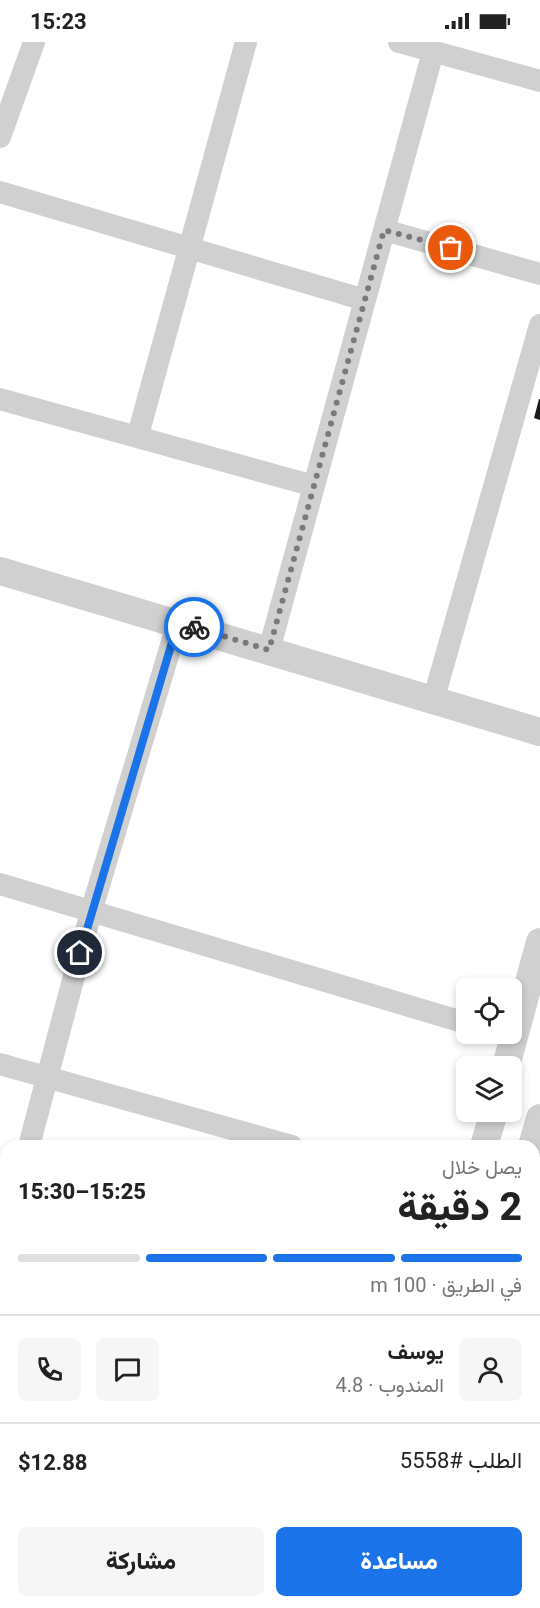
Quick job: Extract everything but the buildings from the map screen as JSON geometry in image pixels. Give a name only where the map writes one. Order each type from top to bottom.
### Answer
[{"type":"street","points":[[0,137],[34,42]]},
{"type":"street","points":[[138,435],[246,42]]},
{"type":"street","points":[[399,42],[540,81]]},
{"type":"street","points":[[269,650],[433,52]]},
{"type":"street","points":[[0,192],[365,300]]},
{"type":"street","points":[[384,230],[540,274]]},
{"type":"street","points":[[433,701],[540,324]]},
{"type":"street","points":[[0,399],[138,435],[314,486]]},
{"type":"street","points":[[0,571],[178,622],[540,732]]},
{"type":"street","points":[[31,1140],[91,912],[178,622]]},
{"type":"street","points":[[0,884],[456,1020]]},
{"type":"street","points":[[522,996],[540,942]]},
{"type":"street","points":[[0,1064],[270,1140]]},
{"type":"street","points":[[534,1140],[540,1118]]},
{"type":"street","points":[[486,1140],[491,1122]]},
{"type":"way so far","points":[[194,627],[269,650],[384,230],[451,248]]},
{"type":"route","points":[[80,953],[178,622],[194,627]]}]
